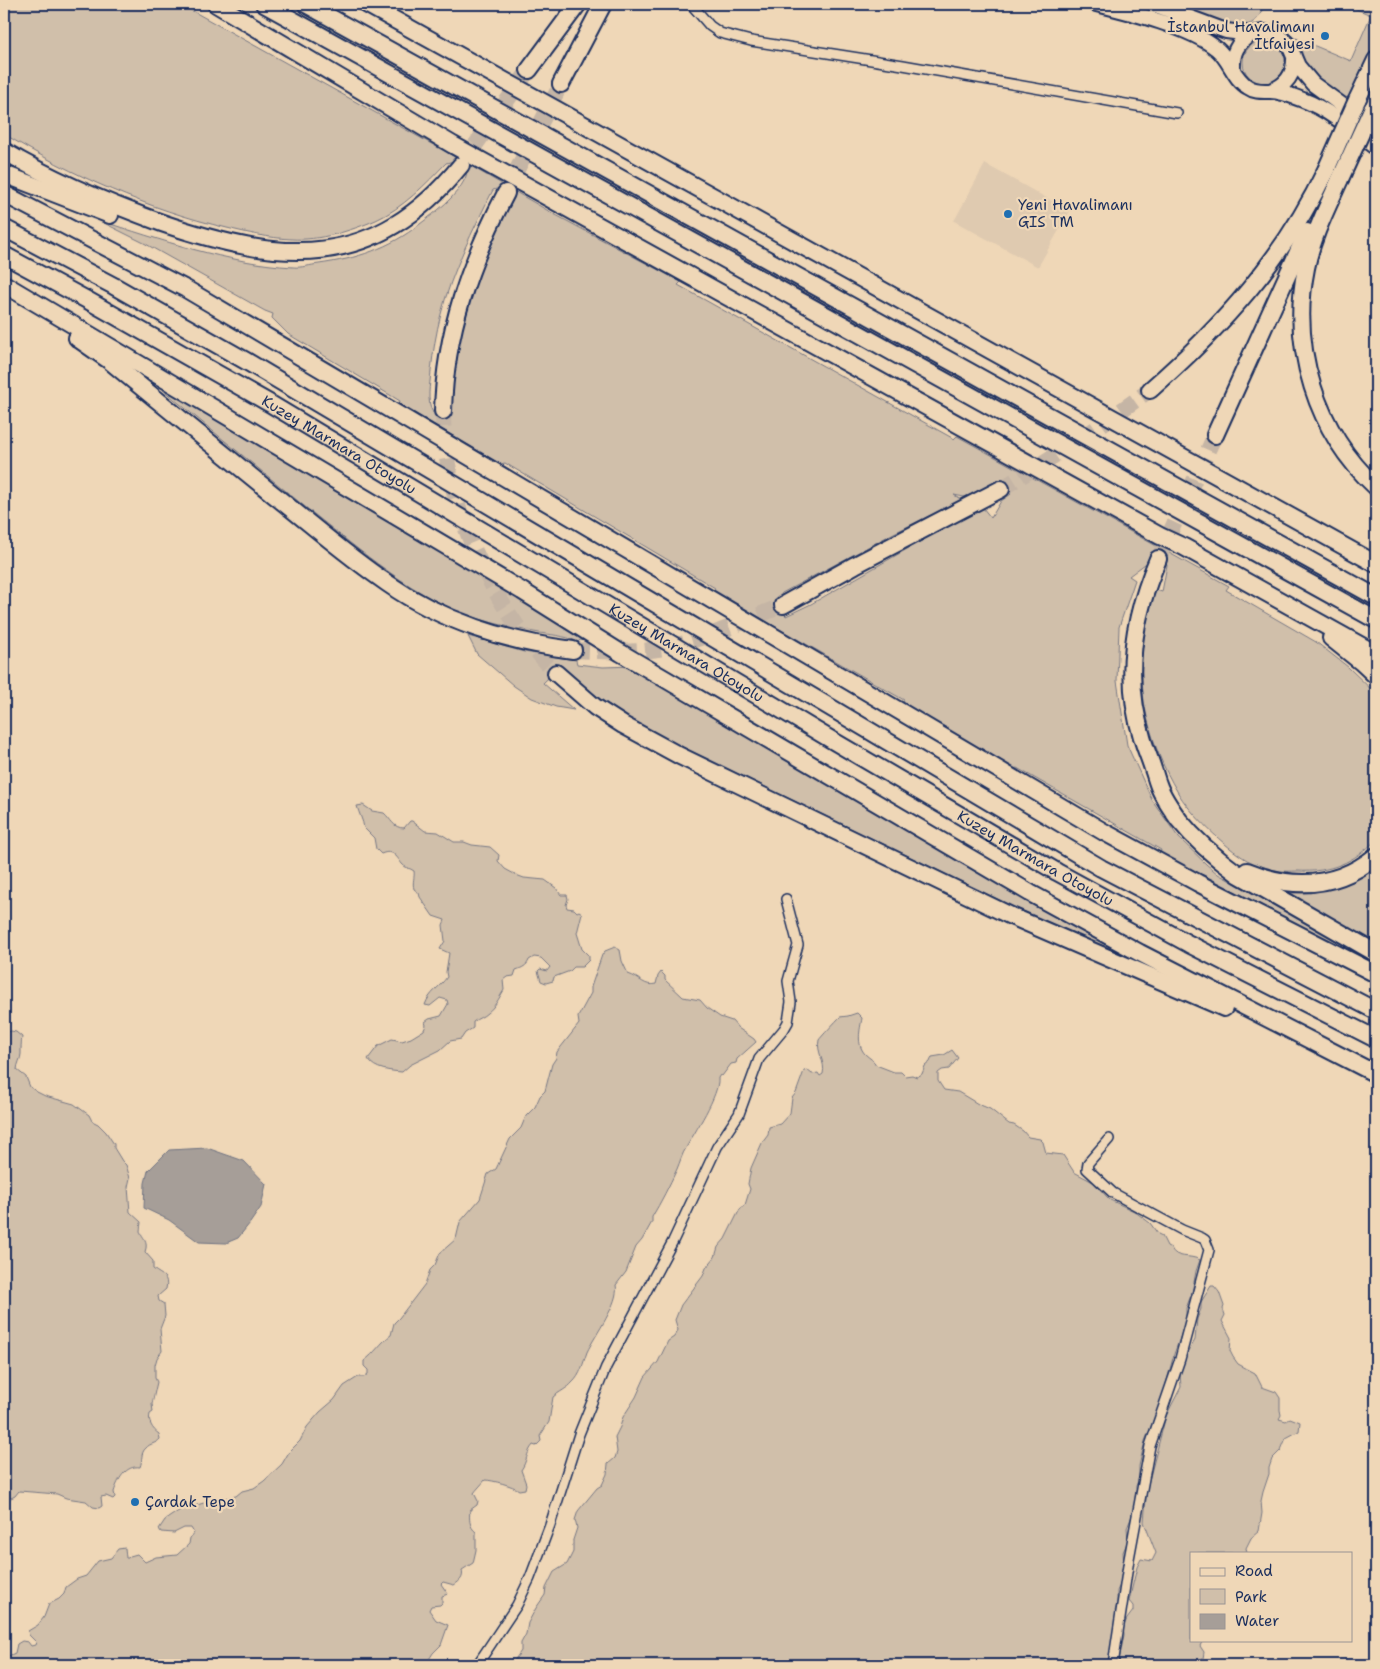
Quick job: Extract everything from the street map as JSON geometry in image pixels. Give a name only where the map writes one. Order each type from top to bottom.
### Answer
[{"type":"highway","points":[[216,4],[453,145],[1376,654]]},
{"type":"highway","points":[[264,4],[1376,620]]},
{"type":"highway","points":[[306,4],[1376,597]]},
{"type":"highway","points":[[366,4],[1376,564]]},
{"type":"highway","points":[[529,70],[578,4]]},
{"type":"highway","points":[[562,84],[603,4]]},
{"type":"highway","points":[[1368,103],[1376,60]]},
{"type":"highway","points":[[1215,435],[1333,175],[1368,103],[1376,79]]},
{"type":"highway","points":[[4,150],[51,177],[123,209],[214,239],[256,248],[285,251]]},
{"type":"highway","points":[[4,174],[87,207],[162,231],[232,249],[266,252],[312,251],[338,247],[388,229],[409,216],[430,199],[460,165]]},
{"type":"highway","points":[[1150,390],[1218,326],[1252,288],[1288,240],[1312,199],[1333,175]]},
{"type":"highway","points":[[1333,175],[1308,262],[1301,305],[1302,334],[1310,376],[1324,416],[1346,453],[1376,487]]},
{"type":"highway","points":[[443,411],[448,350],[459,302],[474,259],[506,193]]},
{"type":"highway","points":[[4,194],[186,288],[1104,832],[1215,892],[1376,974]]},
{"type":"highway","name":"Kuzey Marmara Otoyolu","points":[[4,228],[114,286],[263,371],[1101,868],[1376,1011]]},
{"type":"highway","name":"Kuzey Marmara Otoyolu","points":[[4,255],[269,403],[1049,868],[1189,944],[1376,1039]]},
{"type":"highway","points":[[4,284],[472,561],[629,658],[1030,893],[1140,953],[1376,1074]]},
{"type":"highway","points":[[4,294],[60,327],[110,361],[338,546],[395,588],[430,608],[469,625],[532,643],[574,650]]},
{"type":"highway","points":[[783,605],[1001,488]]},
{"type":"highway","points":[[1160,536],[1172,546],[1312,625],[1344,647],[1376,676]]},
{"type":"highway","points":[[1158,560],[1137,618],[1132,672],[1136,717],[1158,785],[1178,818],[1192,835],[1222,862],[1262,889],[1376,953]]},
{"type":"highway","points":[[556,673],[602,712],[688,760],[1011,916],[1216,1004],[1376,1083]]},
{"type":"highway","points":[[1154,770],[1172,799],[1196,829],[1228,859],[1259,876],[1272,881],[1287,883],[1321,882],[1357,870],[1376,856]]},
{"type":"main road","points":[[1096,4],[1155,21],[1201,39],[1217,48],[1234,69],[1242,84],[1262,92],[1270,91],[1283,85],[1292,73],[1294,58],[1292,51]]},
{"type":"main road","points":[[1153,4],[1226,31],[1251,34],[1264,32],[1278,35],[1289,45],[1298,66],[1313,84],[1376,130]]},
{"type":"main road","points":[[1234,69],[1234,52],[1244,39],[1251,34]]},
{"type":"main road","points":[[1270,91],[1305,100],[1376,148]]},
{"type":"street","points":[[691,4],[710,26],[720,33],[751,41],[903,64],[1177,113]]},
{"type":"street","points":[[477,1665],[517,1605],[530,1578],[550,1525],[580,1434],[606,1367],[673,1241],[717,1147],[738,1114],[759,1059],[788,1022],[791,1002],[788,981],[798,944],[786,899]]},
{"type":"street","points":[[1109,1139],[1088,1163],[1087,1168],[1112,1193],[1182,1230],[1202,1238],[1205,1240],[1209,1250],[1180,1359],[1150,1446],[1129,1560],[1113,1665]]},
{"type":"shaded area","points":[[985,164],[1070,211],[1038,267],[954,221]]},
{"type":"green space","points":[[4,4],[180,4],[552,213],[681,282],[678,285],[954,439],[957,436],[1229,586],[1226,590],[1316,642],[1348,667],[1376,694],[1376,840],[1350,860],[1331,868],[1310,871],[1278,871],[1253,863],[1228,847],[1190,809],[1177,791],[1160,757],[1150,730],[1142,688],[1142,654],[1147,622],[1156,590],[1162,592],[1167,565],[1153,558],[1129,576],[1135,580],[1119,627],[1117,681],[1127,745],[1152,800],[1178,837],[1206,864],[1218,874],[1363,954],[1360,958],[1160,854],[1161,850],[1017,768],[1013,769],[903,704],[904,700],[713,591],[715,588],[505,463],[500,464],[399,404],[400,401],[288,334],[272,318],[273,314],[144,243],[98,220],[218,256],[268,265],[303,267],[346,259],[372,251],[397,240],[451,198],[465,179],[468,168],[454,161],[446,163],[396,209],[366,224],[323,237],[283,238],[227,228],[140,201],[57,164],[4,134]],"holes":[[[500,188],[509,193],[497,219],[463,320],[452,388],[452,412],[433,413],[429,398],[429,387],[436,335],[441,314],[451,282],[485,205],[493,190]],[[996,486],[1011,494],[1001,501],[991,518],[983,508],[786,616],[778,600],[782,593],[894,533],[962,500],[954,495],[964,497]]]},
{"type":"green space","points":[[1174,4],[1264,4],[1258,17],[1249,24],[1238,26],[1225,25]]},
{"type":"green space","points":[[1344,4],[1376,4],[1376,41],[1347,104],[1317,81],[1306,67],[1296,38],[1351,61],[1371,15]]},
{"type":"green space","points":[[1268,41],[1276,44],[1282,50],[1285,62],[1282,74],[1276,80],[1260,83],[1252,80],[1246,74],[1243,58],[1246,50],[1252,44]]},
{"type":"green space","points":[[165,389],[444,555],[446,553],[590,642],[580,640],[578,642],[485,621],[457,611],[416,590],[377,564],[304,506],[163,390]]},
{"type":"green space","points":[[468,636],[524,652],[576,660],[577,664],[603,667],[635,666],[1150,967],[1016,908],[670,741],[613,708],[561,666],[543,683],[574,710],[556,707],[532,698],[514,686],[477,654]]},
{"type":"green space","points":[[363,805],[372,811],[384,813],[400,828],[404,828],[412,821],[425,831],[438,832],[454,842],[490,847],[499,855],[498,861],[505,869],[524,878],[545,880],[556,888],[561,895],[567,895],[567,908],[582,913],[577,933],[582,949],[589,956],[589,960],[582,967],[574,967],[570,971],[554,977],[553,981],[546,983],[541,981],[538,971],[540,969],[547,971],[550,967],[541,958],[534,957],[527,964],[516,970],[514,976],[503,980],[504,990],[495,1005],[490,1011],[473,1022],[473,1028],[465,1033],[461,1039],[450,1041],[440,1050],[410,1065],[402,1072],[374,1066],[368,1059],[378,1046],[392,1039],[402,1041],[411,1038],[424,1030],[425,1022],[429,1019],[441,1016],[448,1004],[447,1000],[440,998],[430,1006],[425,1005],[429,997],[447,977],[449,953],[440,949],[445,941],[443,925],[445,920],[433,916],[419,893],[414,889],[414,871],[403,865],[394,854],[388,852],[381,854],[376,849],[374,838],[364,828],[357,806]]},
{"type":"green space","points":[[1376,868],[1376,943],[1289,893],[1310,893],[1347,884]]},
{"type":"green space","points":[[615,947],[620,950],[622,961],[628,974],[652,985],[656,984],[661,972],[665,976],[665,980],[683,997],[700,1000],[707,1008],[720,1017],[732,1021],[756,1042],[718,1078],[718,1085],[711,1103],[683,1153],[671,1182],[652,1217],[652,1222],[636,1247],[626,1272],[616,1285],[611,1309],[587,1352],[580,1373],[570,1385],[553,1397],[549,1422],[540,1436],[541,1441],[536,1446],[533,1445],[521,1470],[526,1484],[525,1489],[519,1490],[485,1480],[474,1493],[478,1501],[477,1505],[470,1510],[471,1525],[476,1532],[476,1550],[473,1563],[462,1570],[461,1579],[454,1585],[443,1582],[441,1584],[448,1594],[442,1596],[442,1603],[440,1605],[431,1606],[429,1610],[436,1620],[448,1625],[441,1645],[426,1664],[4,1665],[4,1658],[15,1653],[17,1644],[22,1641],[28,1642],[31,1646],[35,1645],[36,1642],[29,1635],[28,1631],[38,1625],[44,1617],[49,1604],[64,1594],[66,1587],[77,1579],[86,1576],[98,1561],[111,1558],[118,1549],[125,1548],[126,1558],[137,1554],[145,1562],[156,1557],[177,1555],[189,1544],[190,1538],[194,1533],[191,1528],[184,1528],[174,1533],[161,1532],[159,1529],[165,1520],[180,1510],[236,1496],[242,1491],[254,1488],[264,1481],[282,1464],[289,1452],[300,1441],[307,1427],[334,1400],[344,1386],[358,1377],[364,1377],[368,1374],[364,1361],[391,1335],[394,1323],[425,1284],[430,1270],[435,1265],[440,1253],[456,1239],[460,1222],[480,1199],[488,1174],[496,1169],[510,1139],[521,1128],[526,1116],[535,1107],[540,1096],[545,1091],[557,1052],[579,1024],[578,1017],[591,993],[591,987],[602,955],[605,951]]},
{"type":"green space","points":[[857,1013],[862,1018],[859,1037],[860,1046],[876,1065],[894,1072],[901,1072],[905,1076],[912,1075],[917,1077],[922,1074],[932,1057],[944,1055],[952,1050],[958,1058],[949,1069],[938,1073],[938,1081],[944,1090],[958,1092],[990,1109],[1009,1124],[1023,1131],[1028,1137],[1040,1139],[1043,1142],[1046,1153],[1063,1155],[1074,1172],[1093,1182],[1110,1200],[1134,1211],[1150,1223],[1173,1252],[1200,1260],[1192,1293],[1186,1308],[1186,1318],[1162,1399],[1145,1441],[1139,1466],[1139,1478],[1136,1486],[1132,1516],[1127,1528],[1128,1541],[1123,1552],[1124,1566],[1121,1583],[1117,1591],[1115,1611],[1117,1618],[1107,1665],[511,1665],[521,1651],[521,1643],[526,1634],[528,1623],[545,1595],[546,1588],[554,1572],[567,1564],[573,1552],[573,1540],[577,1528],[575,1520],[578,1511],[597,1488],[602,1485],[607,1474],[608,1464],[615,1458],[617,1452],[615,1437],[623,1417],[636,1397],[645,1377],[658,1362],[668,1341],[674,1337],[678,1330],[675,1320],[681,1305],[703,1276],[740,1209],[745,1205],[750,1189],[748,1184],[751,1168],[762,1143],[768,1135],[769,1127],[780,1124],[790,1113],[792,1098],[796,1093],[804,1071],[807,1070],[812,1074],[818,1073],[820,1076],[823,1074],[819,1040],[840,1017]]},
{"type":"green space","points":[[16,1032],[22,1037],[21,1056],[17,1070],[26,1077],[30,1087],[45,1096],[74,1104],[89,1115],[92,1121],[106,1132],[114,1144],[114,1148],[126,1165],[130,1178],[128,1187],[130,1212],[141,1222],[140,1231],[146,1242],[145,1252],[153,1261],[153,1269],[166,1279],[166,1289],[158,1296],[159,1301],[164,1304],[165,1316],[160,1329],[162,1351],[155,1365],[155,1378],[157,1382],[152,1404],[153,1412],[150,1414],[151,1425],[159,1434],[160,1439],[144,1450],[140,1467],[130,1468],[123,1474],[114,1492],[115,1497],[113,1499],[106,1496],[101,1497],[102,1506],[99,1508],[93,1507],[86,1501],[66,1498],[57,1494],[19,1491],[11,1498],[4,1494],[4,1033]]},
{"type":"green space","points":[[1211,1286],[1214,1286],[1219,1292],[1224,1306],[1225,1315],[1222,1321],[1231,1338],[1230,1351],[1233,1357],[1238,1364],[1255,1373],[1262,1387],[1276,1392],[1280,1398],[1281,1415],[1279,1419],[1286,1421],[1290,1418],[1300,1422],[1299,1431],[1286,1438],[1281,1450],[1272,1459],[1261,1501],[1262,1513],[1259,1531],[1251,1538],[1246,1548],[1247,1552],[1190,1552],[1190,1642],[1202,1642],[1200,1646],[1204,1652],[1202,1665],[1118,1665],[1124,1635],[1123,1627],[1133,1611],[1133,1606],[1129,1601],[1137,1567],[1141,1559],[1152,1561],[1156,1553],[1144,1522],[1147,1488],[1166,1416],[1181,1387],[1180,1374],[1185,1358],[1195,1340],[1201,1302]]},
{"type":"water","points":[[207,1148],[244,1161],[266,1184],[261,1207],[238,1238],[226,1243],[199,1242],[169,1220],[144,1208],[145,1183],[148,1171],[169,1150]]},
{"type":"tunnel","points":[[461,165],[529,70]]},
{"type":"tunnel","points":[[506,191],[561,84]]},
{"type":"tunnel","points":[[1001,489],[1081,439],[1150,390]]},
{"type":"tunnel","points":[[443,411],[445,446],[452,482],[462,517],[476,552],[492,586],[511,617],[533,647],[556,673]]},
{"type":"tunnel","points":[[1158,559],[1215,435]]},
{"type":"tunnel","points":[[573,650],[632,651],[668,647],[718,632],[783,605]]},
{"type":"place","name":"İstanbul Havalimanı İtfaiyesi","points":[[1325,36]]},
{"type":"place","name":"Yeni Havalimanı GIS TM","points":[[1008,214]]},
{"type":"place","name":"Çardak Tepe","points":[[135,1502]]}]
